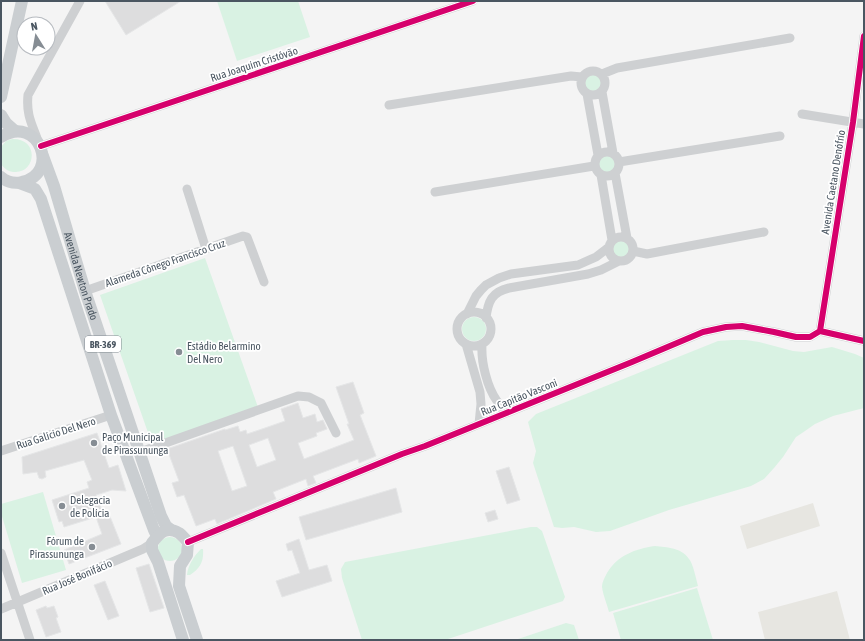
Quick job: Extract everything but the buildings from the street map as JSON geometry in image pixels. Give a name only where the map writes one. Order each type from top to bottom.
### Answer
[{"type":"main road","points":[[1,97],[22,1]]},
{"type":"main road","points":[[1,115],[6,123],[15,131]]},
{"type":"main road","points":[[1,137],[15,131],[22,132],[29,134],[34,138],[41,148],[42,164],[34,177],[27,181],[7,181]]},
{"type":"main road","name":"Avenida Newton Prado","points":[[41,148],[54,186],[85,291],[161,516],[166,526],[170,529]]},
{"type":"main road","name":"Avenida Newton Prado","points":[[7,181],[35,189],[40,199],[112,415],[154,530],[154,540]]},
{"type":"main road","points":[[154,540],[163,531],[170,529]]},
{"type":"main road","name":"BR-369","points":[[170,529],[179,533],[188,542]]},
{"type":"main road","name":"BR-369","points":[[154,540],[152,550],[158,562],[183,640]]},
{"type":"main road","points":[[188,542],[187,555],[180,566],[179,586],[197,640]]},
{"type":"main road","points":[[158,562],[171,566],[180,566]]},
{"type":"street","points":[[41,148],[28,114],[28,95],[80,1]]},
{"type":"street","name":"Rua Joaquim Cristóvão","points":[[41,148],[455,4],[473,1]]},
{"type":"street","name":"Avenida Caetano Denófrio","points":[[820,331],[853,122],[864,36]]},
{"type":"street","points":[[598,155],[587,94],[582,88],[581,81],[584,74],[591,71],[602,74],[617,68],[790,38]]},
{"type":"street","points":[[486,318],[490,302],[495,294],[500,291],[509,288],[588,274],[629,258],[633,251],[632,244],[627,238],[616,173],[619,162],[613,153],[602,92],[605,85],[602,74]]},
{"type":"street","points":[[389,105],[571,76],[582,77]]},
{"type":"street","points":[[587,94],[595,95],[602,92]]},
{"type":"street","points":[[802,114],[864,124]]},
{"type":"street","points":[[619,162],[780,136]]},
{"type":"street","points":[[613,153],[605,152],[598,155],[594,162],[594,166],[601,175],[608,176],[616,173]]},
{"type":"street","points":[[435,192],[594,166]]},
{"type":"street","points":[[601,175],[610,243],[610,254],[615,260],[619,261]]},
{"type":"street","points":[[187,189],[206,249]]},
{"type":"street","points":[[633,251],[647,254],[764,232]]},
{"type":"street","name":"Alameda Cônego Francisco Cruz","points":[[85,291],[243,236],[247,238],[264,282]]},
{"type":"street","points":[[467,314],[476,296],[481,290],[499,278],[511,274],[578,265],[596,257],[610,243],[619,237],[627,238]]},
{"type":"street","points":[[477,313],[482,314],[486,318],[490,322],[491,332],[486,342],[482,345],[471,346],[462,341],[457,332],[457,326],[462,317],[467,314],[477,313]]},
{"type":"street","name":"Rua Capitão Vasconi","points":[[188,542],[703,332],[726,327],[742,326],[796,337],[810,337],[820,331]]},
{"type":"street","points":[[820,331],[864,341]]},
{"type":"street","points":[[466,344],[480,392],[481,404],[479,424]]},
{"type":"street","points":[[482,345],[483,362],[491,390],[498,402],[508,412]]},
{"type":"street","points":[[473,365],[483,362]]},
{"type":"street","points":[[480,392],[491,390]]},
{"type":"street","points":[[140,452],[298,396],[309,397],[321,403],[336,433]]},
{"type":"street","name":"Rua Galício Del Nero","points":[[1,451],[112,415]]},
{"type":"street","name":"Rua José Bonifácio","points":[[1,609],[143,549],[154,540]]},
{"type":"street","points":[[1,553],[30,640]]},
{"type":"green space","points":[[217,1],[298,1],[310,37],[237,61]]},
{"type":"green space","points":[[593,75],[599,77],[601,83],[599,89],[593,91],[587,89],[585,83],[587,77]]},
{"type":"green space","points":[[12,139],[21,140],[27,144],[31,150],[32,156],[30,162],[27,168],[21,171],[10,171],[1,164],[1,147],[6,141]]},
{"type":"green space","points":[[607,156],[613,158],[615,164],[613,170],[607,172],[601,170],[599,164],[601,158]]},
{"type":"green space","points":[[621,241],[627,243],[629,249],[627,255],[621,257],[615,255],[613,249],[615,243]]},
{"type":"green space","name":"Estádio Belarmino Del Nero","points":[[205,258],[259,410],[153,447],[100,295]]},
{"type":"green space","points":[[474,317],[479,318],[485,324],[485,334],[479,340],[474,341],[469,340],[463,334],[462,329],[463,324],[469,318]]},
{"type":"green space","points":[[733,340],[759,342],[793,351],[804,352],[832,347],[864,358],[864,408],[833,416],[815,424],[796,437],[783,457],[764,479],[751,486],[669,510],[610,531],[596,532],[574,527],[554,527],[533,463],[536,451],[528,422],[536,414],[718,341]]},
{"type":"green space","points":[[43,492],[66,570],[22,583],[1,513],[1,504]]},
{"type":"green space","points":[[537,527],[542,531],[565,597],[563,601],[445,640],[362,640],[342,578],[341,569],[345,562]]},
{"type":"green space","points":[[170,537],[175,538],[181,544],[181,554],[175,560],[170,561],[165,560],[159,554],[158,549],[159,544],[165,538]]},
{"type":"green space","points":[[655,546],[678,550],[686,555],[692,564],[698,586],[609,612],[602,587],[603,581],[611,567],[622,557],[634,551]]},
{"type":"green space","points":[[201,549],[203,549],[203,558],[201,564],[190,575],[187,575],[192,561]]},
{"type":"green space","points":[[697,588],[713,640],[621,640],[613,613]]},
{"type":"green space","points":[[566,623],[574,625],[579,640],[515,640]]},
{"type":"sand","points":[[813,503],[820,526],[747,549],[740,526]]},
{"type":"sand","points":[[837,591],[850,640],[765,640],[758,612]]},
{"type":"cycle path","points":[[41,146],[473,1]]},
{"type":"cycle path","points":[[820,331],[853,122],[864,36]]},
{"type":"cycle path","points":[[188,542],[703,332],[726,327],[742,326],[796,337],[810,337],[820,331],[864,341]]},
{"type":"place","name":"Estádio Belarmino Del Nero","points":[[179,352]]},
{"type":"place","name":"Paço Municipal de Pirassununga","points":[[94,443]]},
{"type":"place","name":"Delegacia de Polícia","points":[[62,506]]},
{"type":"place","name":"Fórum de Pirassununga","points":[[92,547]]}]
